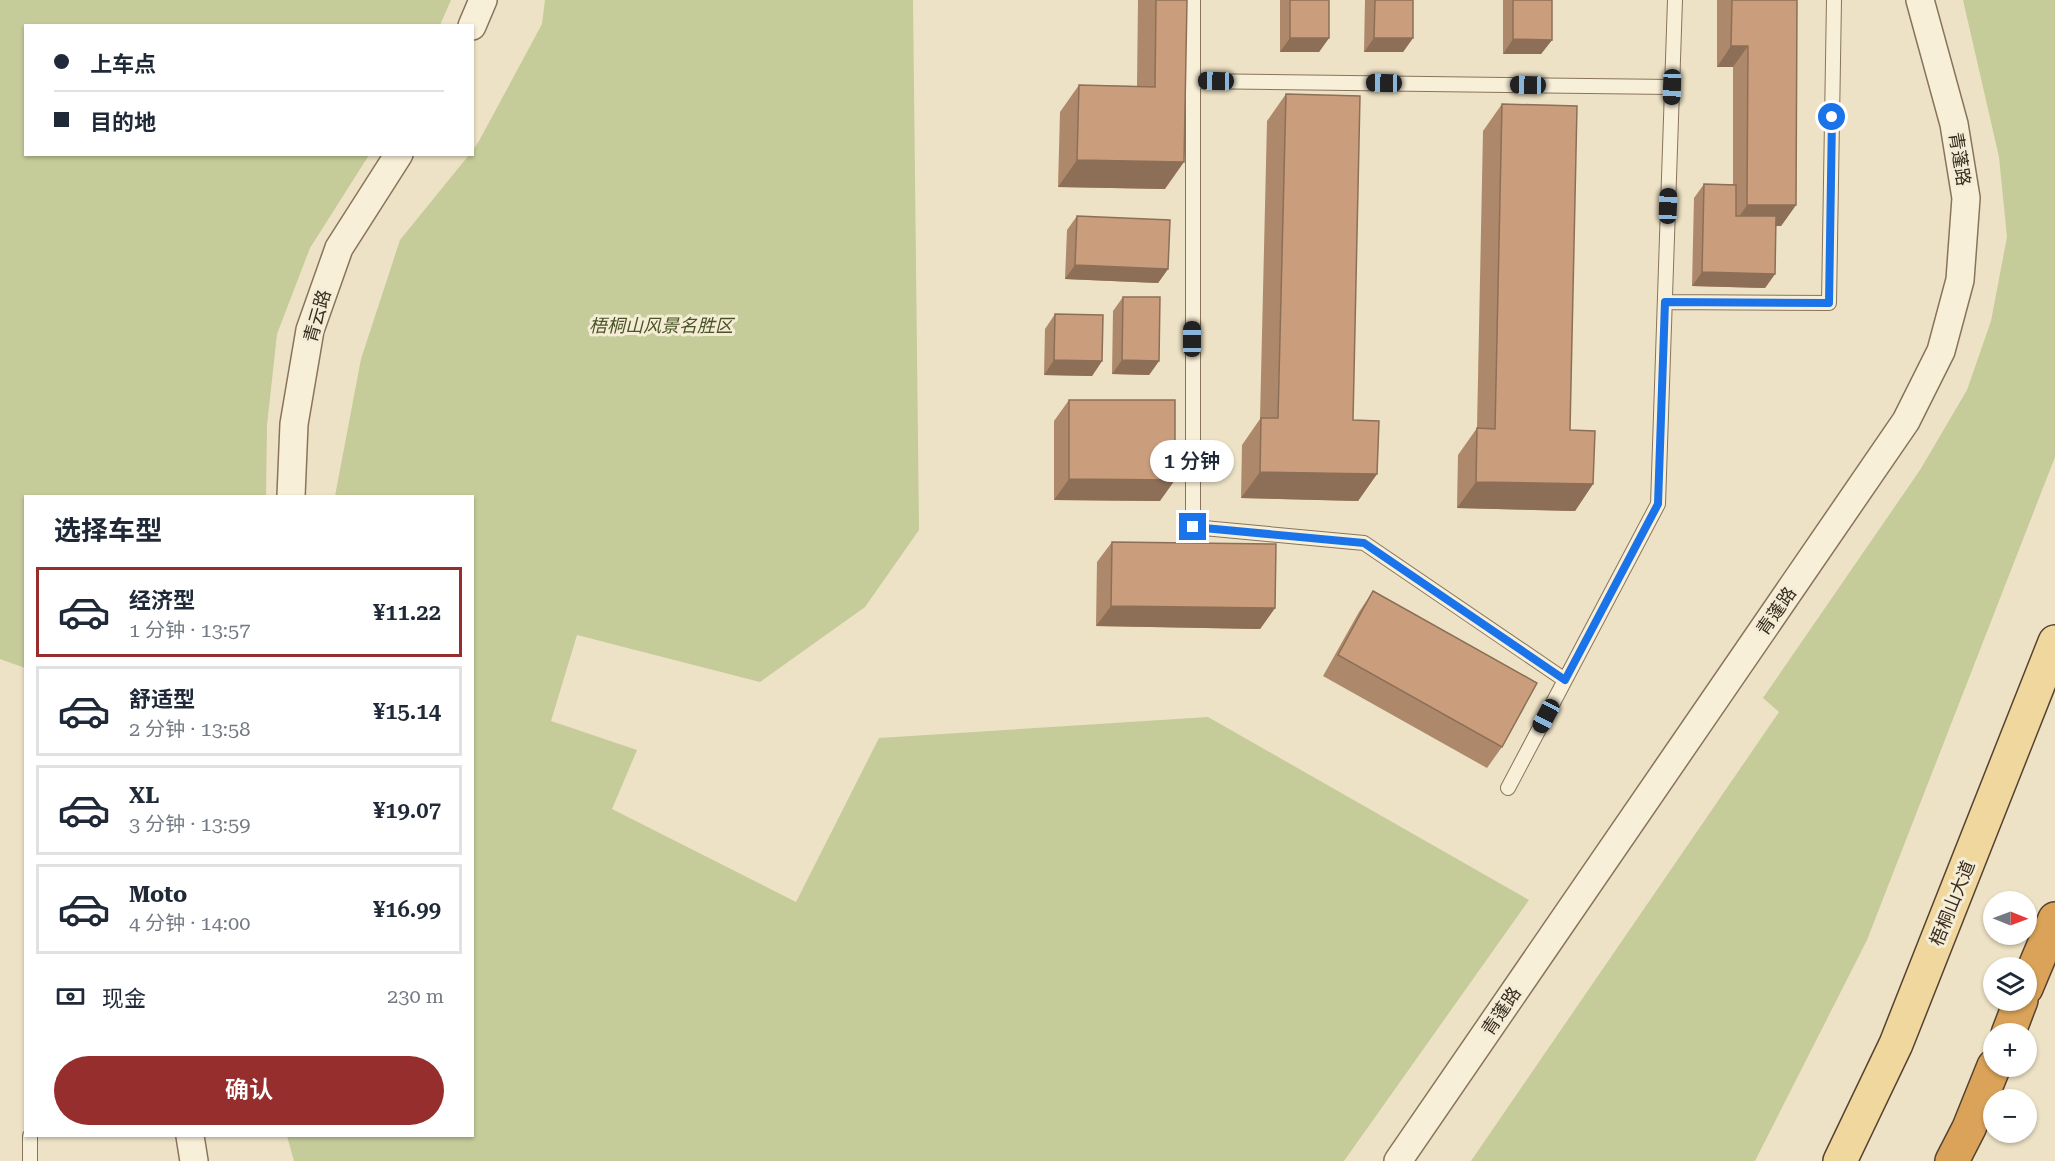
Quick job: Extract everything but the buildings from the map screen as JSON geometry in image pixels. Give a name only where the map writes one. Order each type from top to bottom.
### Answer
[{"type":"highway","points":[[2037,961],[2055,918]]},
{"type":"highway","points":[[1952,1161],[1969,1128],[1990,1077]]},
{"type":"main road","name":"梧桐山大道","points":[[1840,1161],[1896,1044],[2055,642]]},
{"type":"street","points":[[473,24],[483,0]]},
{"type":"street","name":"青蓬路","points":[[1398,1161],[1906,421],[1941,351],[1960,280],[1966,198],[1954,124],[1920,0]]},
{"type":"street","name":"青云路","points":[[291,495],[294,424],[310,330],[339,248],[398,156]]},
{"type":"street","points":[[190,1137],[194,1161]]},
{"type":"lane","points":[[1193,0],[1193,527],[1364,543],[1565,680]]},
{"type":"lane","points":[[1508,788],[1658,504],[1675,0]]},
{"type":"lane","points":[[1665,302],[1829,303],[1834,0]]},
{"type":"lane","points":[[1192,81],[1672,87]]},
{"type":"lane","points":[[30,1137],[30,1161]]},
{"type":"green space","points":[[0,0],[451,0],[440,24],[24,24],[24,156],[368,156],[310,248],[277,334],[267,425],[266,495],[24,495],[24,668],[0,659]]},
{"type":"green space","name":"梧桐山风景名胜区","points":[[545,0],[913,0],[919,530],[865,607],[760,682],[577,635],[551,721],[637,750],[612,809],[796,902],[879,738],[1208,717],[1529,900],[1344,1161],[294,1161],[287,1137],[474,1137],[474,495],[335,495],[361,359],[400,240],[468,156],[474,156],[474,148],[542,24]]},
{"type":"green space","points":[[1963,0],[2055,0],[2055,457],[1867,940],[1755,1161],[1471,1161],[1779,712],[1763,698],[1920,470],[1967,390],[1991,321],[2007,237],[1999,157]]},
{"type":"route","points":[[1193,527],[1364,543],[1565,680],[1658,504],[1665,302],[1829,303],[1832,117]]}]
